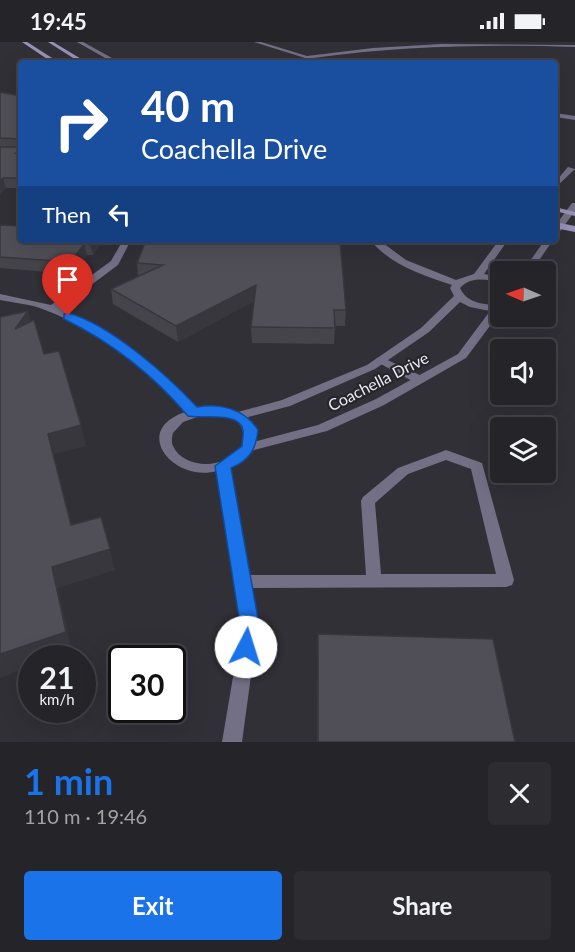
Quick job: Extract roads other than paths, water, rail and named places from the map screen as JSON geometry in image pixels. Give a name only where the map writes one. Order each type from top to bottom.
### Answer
[{"type":"main road","points":[[24,42],[52,60]]},
{"type":"main road","points":[[50,42],[80,60]]},
{"type":"main road","points":[[558,209],[573,210]]},
{"type":"main road","points":[[558,227],[575,229]]},
{"type":"street","points":[[256,42],[316,60]]},
{"type":"street","points":[[81,43],[91,43]]},
{"type":"street","points":[[81,43],[112,60]]},
{"type":"street","points":[[307,57],[380,46],[440,43],[575,46]]},
{"type":"street","points":[[558,115],[575,118]]},
{"type":"street","points":[[558,183],[571,169]]},
{"type":"street","points":[[558,226],[573,210]]},
{"type":"street","points":[[52,309],[115,263],[126,243]]},
{"type":"street","points":[[377,243],[384,251],[408,267],[457,284]]},
{"type":"street","points":[[477,276],[502,243]]},
{"type":"street","points":[[534,261],[547,243]]},
{"type":"street","points":[[459,297],[455,288],[457,284],[477,276],[490,278]]},
{"type":"street","points":[[0,297],[52,309],[100,332],[170,387],[193,412],[171,426],[165,435],[165,445],[169,455],[179,463],[193,467],[223,466],[250,624],[232,742]]},
{"type":"street","name":"Coachella Drive","points":[[193,412],[217,410],[238,417],[286,403],[371,367],[425,330],[459,297],[472,304],[490,307]]},
{"type":"street","name":"Coachella Drive","points":[[223,466],[234,461],[249,447],[322,428],[381,402],[462,356],[490,321]]},
{"type":"street","points":[[381,360],[420,380]]},
{"type":"street","points":[[238,417],[246,422],[251,430],[249,447]]},
{"type":"street","points":[[244,582],[506,580],[477,466],[446,455],[403,471],[368,501],[374,581]]}]
